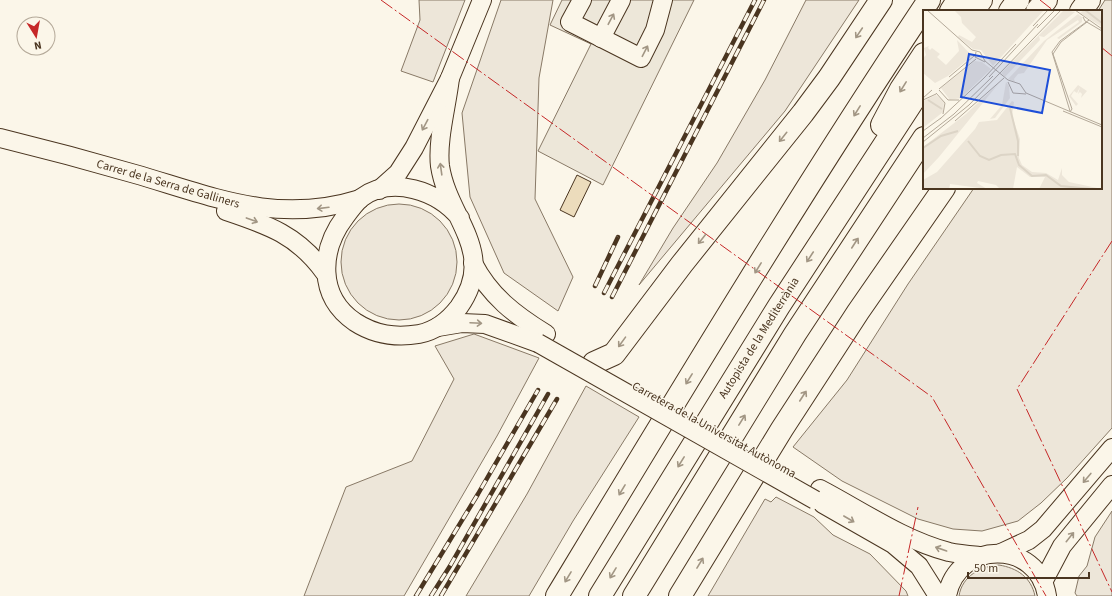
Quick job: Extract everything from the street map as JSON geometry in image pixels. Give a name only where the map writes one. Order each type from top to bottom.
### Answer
[{"type":"highway","points":[[594,362],[614,354],[682,264],[807,107],[881,0]]},
{"type":"highway","points":[[877,78],[920,0]]},
{"type":"highway","points":[[557,596],[695,369],[877,78],[929,0]]},
{"type":"highway","points":[[952,10],[958,0]]},
{"type":"highway","points":[[974,10],[981,0]]},
{"type":"highway","points":[[1011,10],[1018,0]]},
{"type":"highway","points":[[1038,10],[1046,0]]},
{"type":"highway","points":[[1068,10],[1074,0]]},
{"type":"highway","points":[[1082,10],[1089,0]]},
{"type":"highway","points":[[825,234],[901,90],[923,56]]},
{"type":"highway","name":"Autopista de la Mediterrània","points":[[600,596],[670,480],[825,234],[923,86]]},
{"type":"highway","points":[[634,596],[795,334],[923,140]]},
{"type":"highway","points":[[868,222],[923,158]]},
{"type":"highway","points":[[680,596],[782,429],[858,312],[943,189]]},
{"type":"highway","points":[[858,312],[890,282],[958,189]]},
{"type":"street","points":[[379,190],[398,172],[410,154],[450,78],[482,0]]},
{"type":"street","points":[[582,0],[570,22],[641,58],[655,30],[663,0]]},
{"type":"street","points":[[601,38],[621,0]]},
{"type":"street","points":[[361,198],[342,220],[335,234],[326,260],[325,273],[334,300],[344,313],[370,331],[384,335],[401,336],[424,333],[437,327],[453,313],[466,296],[471,280],[473,263],[470,240],[445,189],[440,164],[450,78]]},
{"type":"street","name":"Carrer de la Serra de Galliners","points":[[0,138],[136,174],[225,202],[250,207],[277,209],[322,208],[361,198],[379,190]]},
{"type":"street","name":"Carrer de la Serra de Galliners","points":[[0,147],[157,189],[267,226],[304,247],[314,257],[325,273]]},
{"type":"street","points":[[379,190],[404,188],[428,193],[444,202],[460,218]]},
{"type":"street","name":"Carretera de la Universitat Autònoma","points":[[473,263],[483,281],[500,301],[542,339],[818,495],[926,544],[950,552],[980,556]]},
{"type":"street","name":"Carretera de la Universitat Autònoma","points":[[437,327],[462,323],[485,324],[542,339],[594,362],[818,495],[893,544],[919,566],[938,596]]},
{"type":"street","points":[[947,596],[951,582],[959,570],[980,556],[1001,553],[1029,540],[1043,529],[1112,448]]},
{"type":"street","points":[[1045,589],[1062,546],[1112,485]]},
{"type":"street","points":[[1001,553],[1017,557],[1026,562],[1037,573],[1045,589]]},
{"type":"shaded area","points":[[419,0],[465,0],[433,82],[401,71],[420,20]]},
{"type":"shaded area","points":[[501,0],[553,0],[539,78],[535,199],[573,277],[558,311],[504,273],[470,197],[462,113]]},
{"type":"shaded area","points":[[562,0],[694,0],[603,185],[538,151],[591,44],[550,25]]},
{"type":"shaded area","points":[[806,0],[859,0],[785,111],[639,285],[673,228],[717,163],[765,80]]},
{"type":"shaded area","points":[[1105,0],[1112,0],[1112,428],[1067,478],[1041,503],[1018,521],[982,531],[953,529],[918,519],[842,481],[793,447],[847,380],[908,284],[973,189],[1102,189],[1102,10],[1099,10]]},
{"type":"shaded area","points":[[399,204],[410,205],[421,209],[440,221],[452,240],[456,251],[456,273],[452,284],[440,303],[421,315],[410,319],[399,320],[388,319],[377,315],[358,303],[346,284],[342,273],[341,262],[342,251],[346,240],[358,221],[377,209],[388,205]]},
{"type":"shaded area","points":[[474,334],[539,358],[497,436],[404,596],[304,596],[346,487],[412,461],[454,379],[435,346]]},
{"type":"shaded area","points":[[586,386],[639,417],[573,521],[529,596],[466,596],[527,494]]},
{"type":"shaded area","points":[[776,497],[814,517],[833,535],[870,554],[906,591],[908,596],[708,596],[765,499],[771,502]]},
{"type":"shaded area","points":[[1112,511],[1112,596],[1077,596],[1075,593],[1079,576],[1087,566],[1095,537]]},
{"type":"shaded area","points":[[999,565],[1012,568],[1022,574],[1033,589],[1035,596],[959,596],[964,583],[973,573],[986,567]]},
{"type":"building","points":[[577,175],[591,182],[574,217],[560,210]]},
{"type":"railway","points":[[604,293],[755,0]]},
{"type":"railway","points":[[612,297],[764,0]]},
{"type":"railway","points":[[595,286],[618,237]]},
{"type":"railway","points":[[416,596],[478,494],[538,390]]},
{"type":"railway","points":[[431,596],[450,566],[548,394]]},
{"type":"railway","points":[[441,596],[557,399]]},
{"type":"power","points":[[381,0],[932,397],[1046,596]]},
{"type":"power","points":[[1040,0],[1053,10]]},
{"type":"power","points":[[1102,48],[1112,56]]},
{"type":"power","points":[[1112,241],[1017,389],[1112,592]]},
{"type":"power","points":[[899,596],[918,507]]}]
